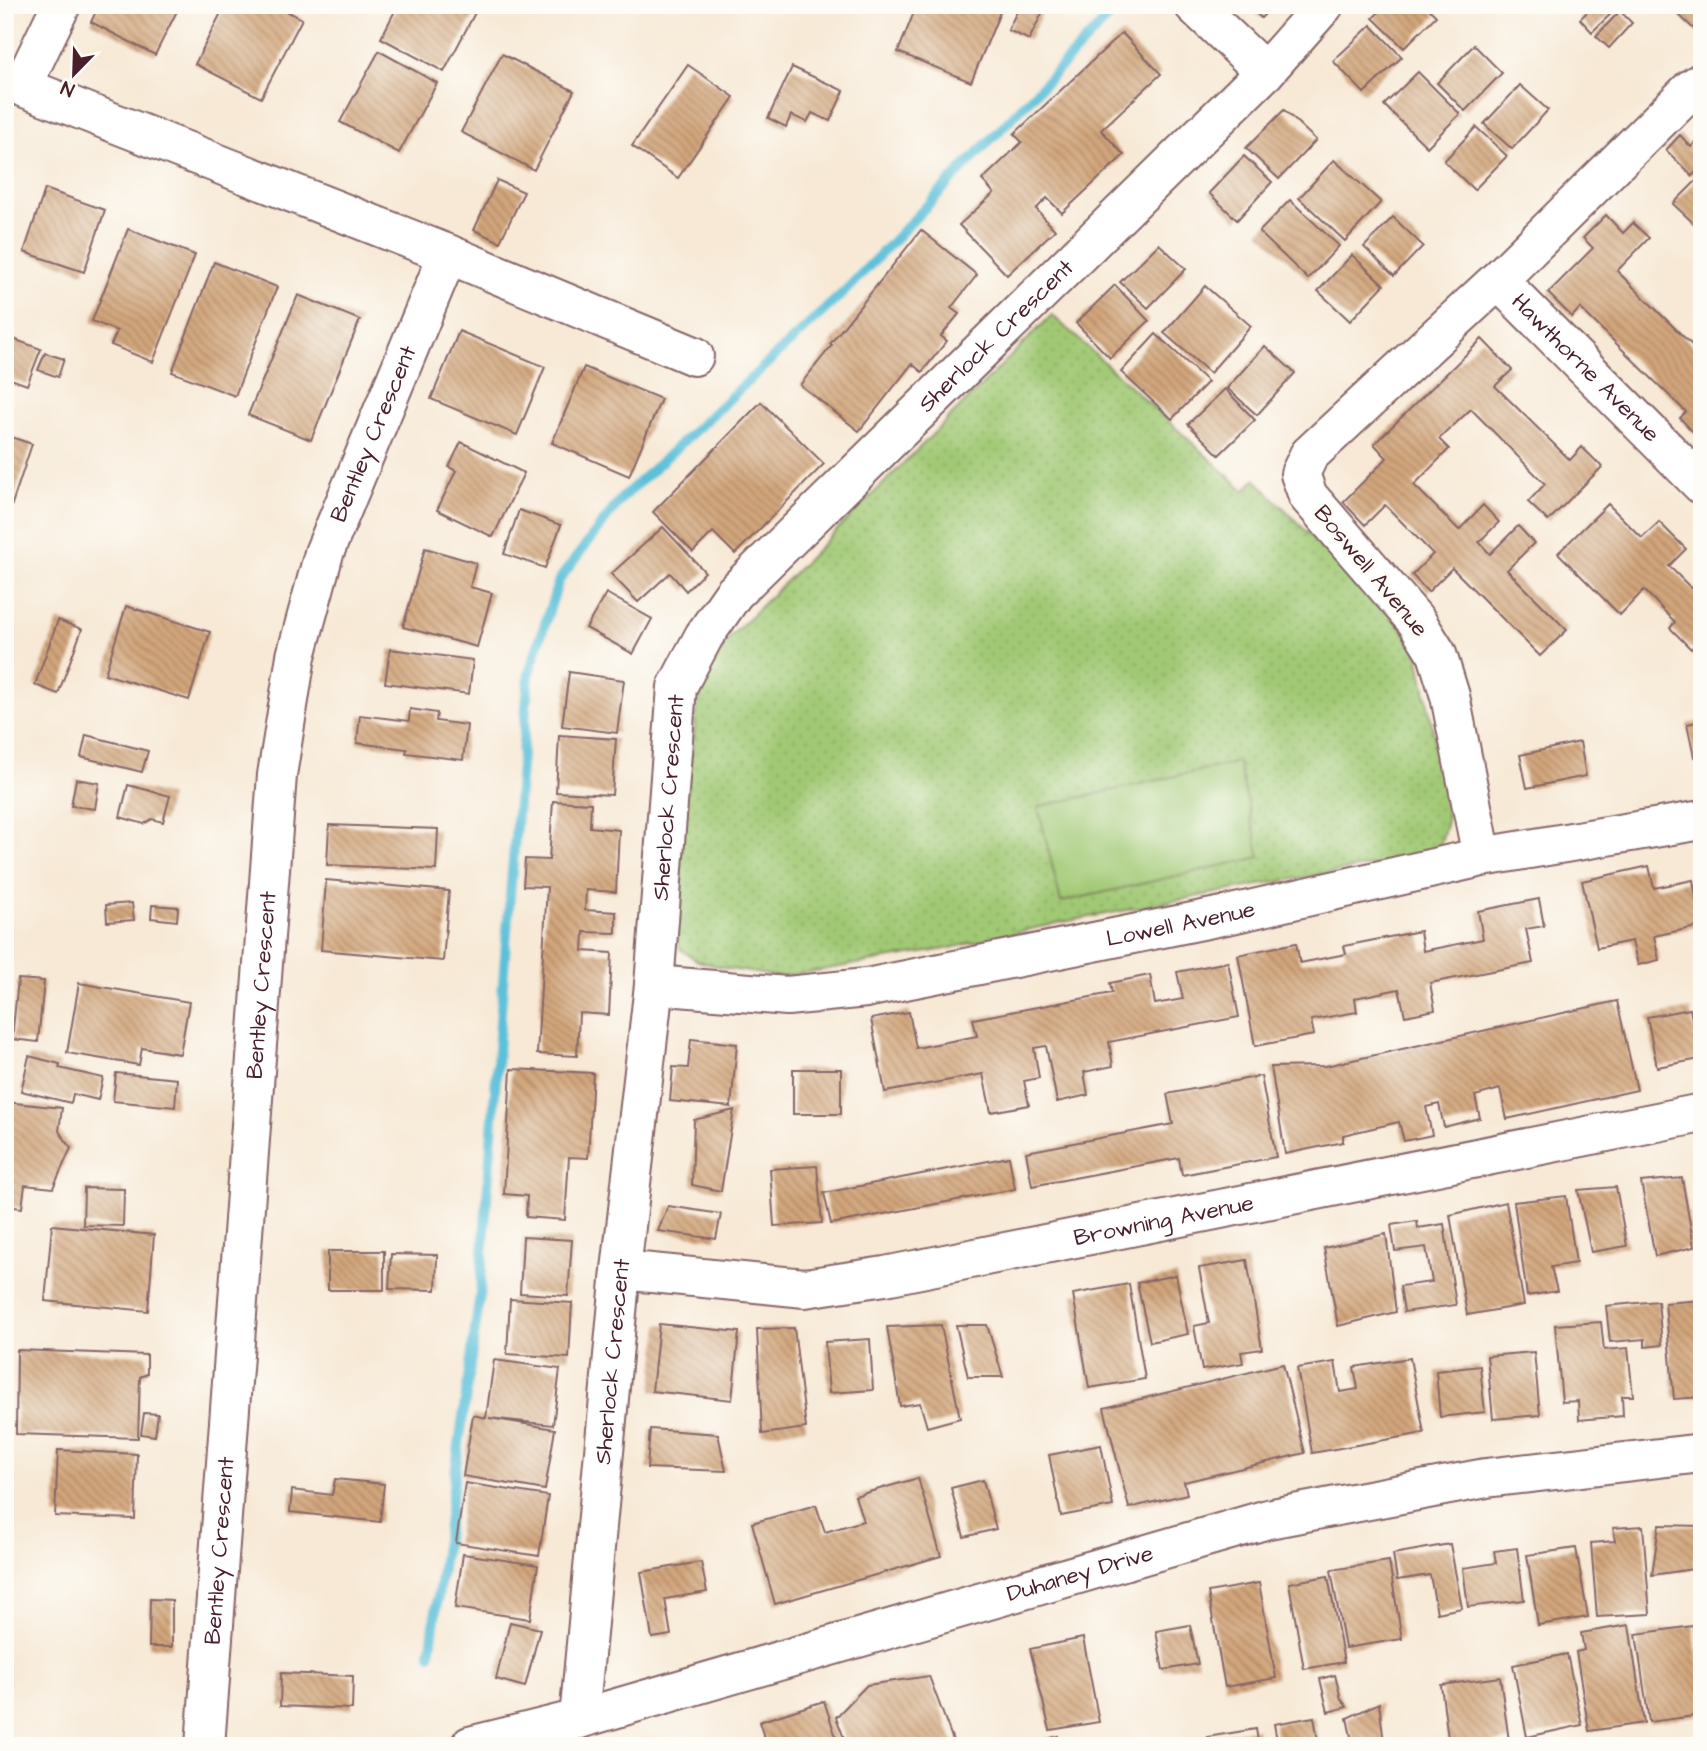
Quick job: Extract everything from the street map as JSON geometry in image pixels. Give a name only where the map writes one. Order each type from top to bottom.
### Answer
[{"type":"street","points":[[61,5],[13,83],[448,254],[694,356]]},
{"type":"street","points":[[1194,5],[1265,72]]},
{"type":"street","name":"Sherlock Crescent","points":[[579,1720],[621,1270],[654,985],[677,687],[704,636],[734,593],[1265,72],[1324,5]]},
{"type":"street","name":"Boswell Avenue","points":[[1482,857],[1450,696],[1437,654],[1417,622],[1308,496],[1300,474],[1309,455],[1498,280],[1681,98],[1702,82]]},
{"type":"street","name":"Bentley Crescent","points":[[205,1746],[281,748],[296,656],[324,553],[448,254]]},
{"type":"street","name":"Hawthorne Avenue","points":[[1498,280],[1702,485]]},
{"type":"street","name":"Lowell Avenue","points":[[654,985],[787,996],[866,988],[1227,915],[1482,857],[1702,820]]},
{"type":"street","name":"Browning Avenue","points":[[621,1270],[805,1288],[898,1273],[1702,1113]]},
{"type":"street","name":"Duhaney Drive","points":[[470,1746],[579,1720],[1268,1519],[1486,1478],[1702,1452]]},
{"type":"green space","points":[[1052,315],[1245,491],[1255,479],[1399,622],[1417,649],[1446,797],[1447,821],[1440,845],[1430,853],[1400,861],[1048,925],[946,949],[780,977],[698,961],[680,949],[673,914],[697,708],[707,672],[731,636]]},
{"type":"green space","points":[[1238,762],[1260,857],[1061,902],[1038,807]]},
{"type":"building","points":[[99,5],[180,5],[155,55],[91,22]]},
{"type":"building","points":[[225,5],[275,5],[302,19],[261,98],[195,64]]},
{"type":"building","points":[[398,5],[479,5],[444,72],[381,38]]},
{"type":"building","points":[[917,5],[1003,5],[971,82],[898,52]]},
{"type":"building","points":[[1020,5],[1046,5],[1029,40],[1008,30]]},
{"type":"building","points":[[1248,5],[1274,5],[1261,18]]},
{"type":"building","points":[[1386,5],[1425,5],[1436,16],[1404,48],[1373,18]]},
{"type":"building","points":[[1594,5],[1614,5],[1617,8],[1592,32],[1580,19]]},
{"type":"building","points":[[1686,5],[1702,5],[1702,37],[1678,14]]},
{"type":"building","points":[[1620,11],[1632,23],[1609,48],[1596,36]]},
{"type":"building","points":[[1371,25],[1402,57],[1364,93],[1333,61]]},
{"type":"building","points":[[1122,33],[1161,74],[1101,130],[1124,155],[1062,213],[1047,198],[1036,209],[1055,230],[1007,275],[959,225],[994,193],[982,180],[1022,142],[1014,134]]},
{"type":"building","points":[[1474,45],[1502,73],[1465,111],[1437,83]]},
{"type":"building","points":[[379,51],[437,83],[399,153],[340,122]]},
{"type":"building","points":[[502,54],[574,91],[534,170],[461,132]]},
{"type":"building","points":[[688,65],[734,97],[678,178],[632,146]]},
{"type":"building","points":[[792,67],[844,91],[830,121],[812,113],[807,122],[791,115],[786,127],[768,118]]},
{"type":"building","points":[[1418,72],[1460,114],[1427,147],[1384,105]]},
{"type":"building","points":[[1520,85],[1548,110],[1512,149],[1484,124]]},
{"type":"building","points":[[1284,110],[1316,140],[1279,179],[1246,148]]},
{"type":"building","points":[[1476,127],[1507,156],[1474,190],[1444,161]]},
{"type":"building","points":[[1680,135],[1691,147],[1702,136],[1702,166],[1692,176],[1666,150]]},
{"type":"building","points":[[1244,156],[1272,182],[1237,220],[1209,193]]},
{"type":"building","points":[[1334,160],[1381,202],[1345,241],[1299,198]]},
{"type":"building","points":[[1702,175],[1702,231],[1673,204]]},
{"type":"building","points":[[497,180],[524,192],[500,242],[474,230]]},
{"type":"building","points":[[45,189],[105,210],[84,272],[24,252]]},
{"type":"building","points":[[1290,200],[1339,246],[1308,279],[1259,232]]},
{"type":"building","points":[[1606,215],[1623,233],[1633,223],[1649,238],[1617,271],[1702,355],[1702,425],[1694,433],[1680,418],[1686,412],[1580,308],[1572,317],[1548,293],[1593,248],[1583,238]]},
{"type":"building","points":[[1393,217],[1423,246],[1394,276],[1364,247]]},
{"type":"building","points":[[128,229],[195,255],[153,362],[111,345],[117,331],[92,321]]},
{"type":"building","points":[[921,230],[977,275],[951,308],[959,314],[941,336],[947,341],[922,372],[912,364],[859,431],[800,385]]},
{"type":"building","points":[[1159,244],[1186,269],[1148,308],[1120,282]]},
{"type":"building","points":[[1352,255],[1384,285],[1350,321],[1318,291]]},
{"type":"building","points":[[214,262],[277,287],[235,396],[172,372]]},
{"type":"building","points":[[1115,285],[1149,321],[1110,358],[1076,323]]},
{"type":"building","points":[[1205,286],[1251,326],[1210,373],[1164,333]]},
{"type":"building","points":[[298,295],[360,320],[311,440],[248,415]]},
{"type":"building","points":[[459,331],[545,367],[517,435],[431,399]]},
{"type":"building","points":[[1156,334],[1208,382],[1172,419],[1121,372]]},
{"type":"building","points":[[5,336],[41,349],[27,385],[5,377]]},
{"type":"building","points":[[1482,339],[1512,370],[1495,386],[1570,460],[1582,447],[1602,467],[1548,521],[1528,502],[1545,484],[1471,409],[1439,439],[1449,449],[1414,485],[1459,530],[1483,505],[1499,522],[1479,542],[1490,554],[1518,526],[1534,543],[1507,570],[1567,630],[1540,656],[1452,568],[1428,592],[1412,575],[1433,554],[1385,505],[1365,525],[1343,502],[1387,458],[1374,444]]},
{"type":"building","points":[[1265,346],[1295,373],[1257,415],[1227,388]]},
{"type":"building","points":[[45,353],[64,359],[58,377],[38,370]]},
{"type":"building","points":[[584,367],[661,399],[629,476],[552,443]]},
{"type":"building","points":[[1225,389],[1255,420],[1219,455],[1188,424]]},
{"type":"building","points":[[761,402],[824,464],[735,554],[713,532],[693,552],[653,512]]},
{"type":"building","points":[[5,435],[32,444],[6,522],[5,522]]},
{"type":"building","points":[[461,442],[524,473],[493,537],[437,510],[456,471],[449,467]]},
{"type":"building","points":[[1608,504],[1642,538],[1659,522],[1686,549],[1669,566],[1702,597],[1702,638],[1691,649],[1670,628],[1675,622],[1644,590],[1620,615],[1558,553]]},
{"type":"building","points":[[519,510],[561,525],[545,568],[504,554]]},
{"type":"building","points":[[663,527],[705,572],[686,591],[670,573],[638,602],[611,574]]},
{"type":"building","points":[[425,548],[476,563],[470,587],[492,593],[477,647],[403,627]]},
{"type":"building","points":[[606,593],[652,619],[633,654],[586,628]]},
{"type":"building","points":[[126,606],[210,632],[189,700],[105,674]]},
{"type":"building","points":[[58,620],[82,629],[58,694],[35,685]]},
{"type":"building","points":[[390,649],[473,660],[469,694],[385,683]]},
{"type":"building","points":[[569,672],[624,680],[617,733],[562,726]]},
{"type":"building","points":[[410,709],[437,713],[436,721],[467,725],[463,760],[406,753],[407,749],[357,743],[360,715],[409,721]]},
{"type":"building","points":[[1702,721],[1702,755],[1694,757],[1687,724]]},
{"type":"building","points":[[86,735],[148,751],[142,772],[81,757]]},
{"type":"building","points":[[559,735],[616,739],[612,795],[556,792]]},
{"type":"building","points":[[1580,742],[1586,776],[1527,788],[1520,755]]},
{"type":"building","points":[[76,779],[99,783],[95,809],[71,806]]},
{"type":"building","points":[[128,785],[170,796],[163,822],[152,819],[144,824],[120,817]]},
{"type":"building","points":[[553,801],[591,803],[590,827],[619,830],[616,892],[586,890],[585,910],[616,912],[616,933],[584,932],[583,951],[612,953],[609,1015],[579,1013],[577,1056],[537,1054],[547,887],[523,886],[525,859],[549,860]]},
{"type":"building","points":[[329,825],[438,829],[436,870],[327,865]]},
{"type":"building","points":[[1649,866],[1654,888],[1693,880],[1701,926],[1654,936],[1659,960],[1638,965],[1632,941],[1597,948],[1582,881]]},
{"type":"building","points":[[326,880],[449,891],[443,961],[321,950]]},
{"type":"building","points":[[1539,899],[1544,926],[1526,929],[1533,963],[1430,983],[1435,1010],[1405,1016],[1399,989],[1355,998],[1357,1012],[1311,1020],[1314,1035],[1255,1046],[1238,955],[1296,943],[1300,963],[1346,954],[1344,946],[1420,931],[1423,951],[1483,939],[1478,911]]},
{"type":"building","points":[[132,903],[134,920],[107,922],[106,905]]},
{"type":"building","points":[[152,905],[178,907],[177,921],[151,918]]},
{"type":"building","points":[[1228,962],[1239,1017],[1109,1042],[1113,1066],[1084,1072],[1088,1095],[1057,1102],[1046,1046],[1034,1048],[1039,1078],[1024,1081],[1029,1105],[991,1112],[983,1074],[885,1092],[871,1019],[909,1012],[916,1048],[977,1036],[973,1019],[1112,993],[1110,983],[1150,975],[1155,1004],[1183,999],[1177,972]]},
{"type":"building","points":[[18,979],[44,981],[38,1042],[12,1039]]},
{"type":"building","points":[[79,983],[189,1002],[180,1054],[142,1048],[139,1065],[67,1053]]},
{"type":"building","points":[[1617,1001],[1637,1090],[1507,1119],[1500,1089],[1475,1096],[1480,1118],[1444,1127],[1439,1104],[1426,1107],[1432,1135],[1404,1141],[1399,1122],[1343,1135],[1343,1142],[1285,1154],[1271,1067],[1326,1066]]},
{"type":"building","points":[[1690,1009],[1700,1059],[1657,1067],[1647,1017]]},
{"type":"building","points":[[691,1039],[737,1044],[731,1107],[670,1101],[673,1067],[688,1068]]},
{"type":"building","points":[[29,1056],[60,1064],[59,1068],[103,1078],[98,1100],[73,1094],[71,1103],[21,1091]]},
{"type":"building","points":[[511,1069],[593,1073],[588,1158],[569,1157],[565,1220],[526,1217],[527,1196],[504,1194]]},
{"type":"building","points":[[793,1069],[841,1069],[841,1114],[793,1114]]},
{"type":"building","points":[[116,1073],[177,1079],[175,1107],[113,1101]]},
{"type":"building","points":[[1261,1076],[1276,1157],[1182,1175],[1179,1158],[1032,1186],[1026,1152],[1173,1124],[1167,1094]]},
{"type":"building","points":[[5,1102],[62,1108],[59,1131],[71,1148],[53,1188],[25,1185],[22,1208],[5,1206]]},
{"type":"building","points":[[734,1110],[721,1191],[692,1185],[694,1120]]},
{"type":"building","points":[[1009,1157],[1015,1189],[831,1224],[824,1193]]},
{"type":"building","points":[[817,1166],[822,1223],[774,1226],[770,1169]]},
{"type":"building","points":[[1682,1178],[1694,1247],[1655,1256],[1641,1182]]},
{"type":"building","points":[[1616,1187],[1627,1246],[1591,1252],[1578,1190]]},
{"type":"building","points":[[84,1188],[124,1189],[123,1226],[83,1225]]},
{"type":"building","points":[[1566,1196],[1576,1263],[1551,1267],[1557,1291],[1527,1296],[1514,1202]]},
{"type":"building","points":[[1506,1202],[1524,1305],[1467,1315],[1450,1215]]},
{"type":"building","points":[[668,1206],[721,1214],[716,1239],[658,1231]]},
{"type":"building","points":[[1417,1221],[1418,1228],[1444,1224],[1456,1305],[1404,1312],[1400,1286],[1432,1282],[1426,1247],[1395,1251],[1391,1225]]},
{"type":"building","points":[[52,1225],[154,1235],[148,1311],[45,1301]]},
{"type":"building","points":[[1386,1234],[1396,1312],[1338,1326],[1324,1248]]},
{"type":"building","points":[[523,1237],[572,1240],[568,1296],[520,1293]]},
{"type":"building","points":[[328,1251],[384,1251],[384,1290],[328,1290]]},
{"type":"building","points":[[391,1254],[437,1255],[436,1290],[389,1289]]},
{"type":"building","points":[[1247,1260],[1262,1349],[1241,1352],[1243,1363],[1202,1370],[1194,1326],[1209,1323],[1199,1268]]},
{"type":"building","points":[[1176,1275],[1188,1334],[1150,1342],[1137,1283]]},
{"type":"building","points":[[1129,1284],[1145,1379],[1089,1388],[1073,1294]]},
{"type":"building","points":[[510,1299],[572,1303],[569,1358],[507,1354]]},
{"type":"building","points":[[1702,1300],[1702,1397],[1674,1399],[1665,1303]]},
{"type":"building","points":[[1658,1301],[1662,1345],[1645,1347],[1645,1339],[1610,1342],[1606,1306]]},
{"type":"building","points":[[1601,1322],[1604,1350],[1628,1348],[1633,1396],[1622,1396],[1623,1416],[1579,1420],[1578,1401],[1562,1402],[1555,1325]]},
{"type":"building","points":[[659,1324],[739,1332],[732,1400],[652,1391]]},
{"type":"building","points":[[941,1325],[960,1418],[927,1427],[920,1403],[900,1406],[887,1327]]},
{"type":"building","points":[[956,1325],[987,1325],[1003,1377],[968,1377]]},
{"type":"building","points":[[794,1328],[806,1428],[762,1434],[757,1329]]},
{"type":"building","points":[[870,1339],[873,1390],[829,1393],[825,1342]]},
{"type":"building","points":[[17,1350],[147,1355],[147,1374],[140,1377],[138,1438],[16,1434]]},
{"type":"building","points":[[1534,1352],[1540,1415],[1493,1419],[1487,1356]]},
{"type":"building","points":[[1410,1358],[1424,1433],[1312,1453],[1297,1368],[1335,1362],[1340,1392],[1358,1389],[1354,1367]]},
{"type":"building","points":[[494,1360],[560,1369],[553,1425],[489,1418],[555,1429],[545,1490],[463,1476],[473,1415],[486,1418]]},
{"type":"building","points":[[1283,1364],[1305,1453],[1184,1482],[1187,1494],[1129,1508],[1104,1408]]},
{"type":"building","points":[[1480,1366],[1485,1412],[1440,1417],[1436,1371]]},
{"type":"building","points":[[144,1413],[158,1414],[155,1436],[141,1434]]},
{"type":"building","points":[[650,1429],[718,1434],[726,1471],[647,1468]]},
{"type":"building","points":[[1101,1445],[1113,1506],[1061,1516],[1049,1455]]},
{"type":"building","points":[[58,1450],[137,1454],[135,1519],[55,1516]]},
{"type":"building","points":[[918,1478],[941,1556],[775,1604],[752,1523],[816,1505],[825,1532],[863,1521],[855,1496]]},
{"type":"building","points":[[335,1479],[384,1484],[380,1522],[290,1512],[292,1490],[332,1495]]},
{"type":"building","points":[[983,1480],[996,1529],[964,1537],[951,1488]]},
{"type":"building","points":[[465,1483],[548,1496],[539,1556],[456,1543]]},
{"type":"building","points":[[1659,1525],[1702,1526],[1693,1569],[1652,1575]]},
{"type":"building","points":[[1643,1526],[1650,1614],[1597,1617],[1591,1543],[1615,1541],[1613,1528]]},
{"type":"building","points":[[1450,1544],[1462,1608],[1437,1613],[1430,1575],[1397,1580],[1393,1554]]},
{"type":"building","points":[[1517,1548],[1524,1600],[1468,1607],[1463,1568],[1496,1563],[1494,1551]]},
{"type":"building","points":[[1576,1548],[1588,1617],[1538,1625],[1527,1555]]},
{"type":"building","points":[[463,1554],[538,1565],[530,1619],[455,1608]]},
{"type":"building","points":[[1389,1561],[1402,1639],[1345,1648],[1331,1570]]},
{"type":"building","points":[[701,1562],[707,1592],[665,1599],[671,1635],[652,1638],[641,1572]]},
{"type":"building","points":[[1328,1576],[1344,1662],[1304,1669],[1289,1583]]},
{"type":"building","points":[[1259,1583],[1276,1678],[1225,1687],[1208,1592]]},
{"type":"building","points":[[150,1599],[172,1600],[172,1647],[149,1647]]},
{"type":"building","points":[[510,1622],[540,1629],[525,1687],[496,1679]]},
{"type":"building","points":[[1190,1625],[1198,1664],[1163,1670],[1156,1631]]},
{"type":"building","points":[[1629,1625],[1644,1723],[1589,1731],[1576,1652],[1584,1650],[1581,1633]]},
{"type":"building","points":[[1693,1626],[1702,1685],[1702,1715],[1649,1722],[1636,1634]]},
{"type":"building","points":[[1083,1638],[1099,1722],[1050,1730],[1030,1649]]},
{"type":"building","points":[[1567,1654],[1582,1725],[1527,1737],[1513,1665]]},
{"type":"building","points":[[281,1673],[353,1676],[352,1709],[280,1706]]},
{"type":"building","points":[[1335,1675],[1341,1699],[1347,1707],[1328,1712],[1320,1679]]},
{"type":"building","points":[[929,1676],[955,1746],[847,1746],[836,1717],[867,1685]]},
{"type":"building","points":[[1500,1677],[1509,1741],[1449,1746],[1441,1685]]},
{"type":"building","points":[[824,1701],[839,1746],[767,1746],[759,1722]]},
{"type":"building","points":[[1379,1703],[1384,1743],[1353,1746],[1347,1718]]},
{"type":"building","points":[[1314,1717],[1319,1746],[1278,1746],[1274,1724]]},
{"type":"building","points":[[1256,1729],[1259,1746],[1209,1746],[1207,1737]]},
{"type":"building","points":[[1058,1736],[1061,1746],[1027,1746],[1027,1745]]},
{"type":"waterway","points":[[430,1654],[480,1294],[529,673],[559,580],[621,499],[845,291],[1120,5]]}]
